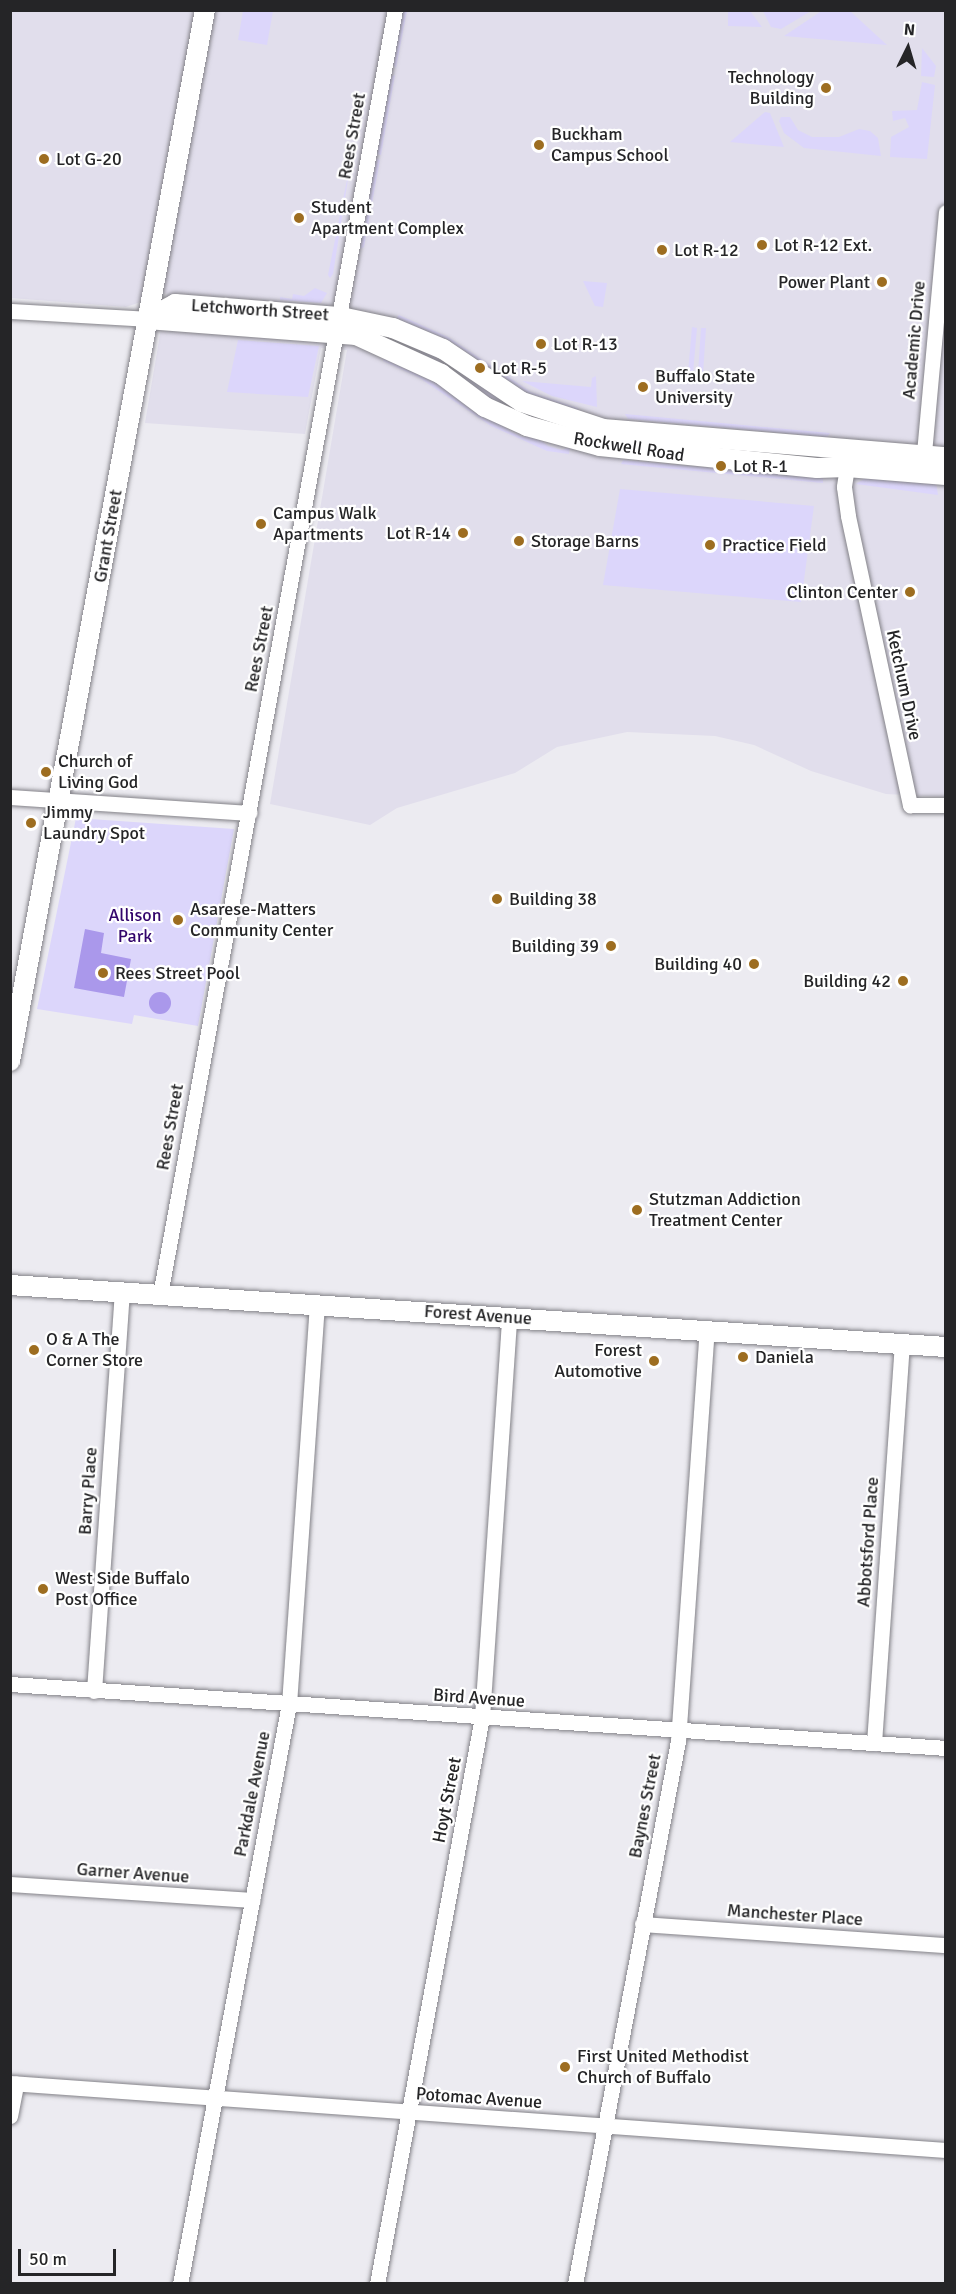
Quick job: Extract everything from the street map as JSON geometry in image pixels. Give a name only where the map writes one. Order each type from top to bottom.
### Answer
[{"type":"street","name":"Grant Street","points":[[10,1061],[205,10]]},
{"type":"street","name":"Rees Street","points":[[160,1295],[395,10]]},
{"type":"street","name":"Academic Drive","points":[[923,464],[945,212]]},
{"type":"street","name":"Letchworth Street","points":[[10,311],[147,319],[339,325]]},
{"type":"street","name":"Rockwell Road","points":[[339,325],[393,328],[433,345],[522,402],[603,429],[923,464],[945,475]]},
{"type":"street","name":"Rockwell Road","points":[[339,325],[388,346],[441,374],[485,407],[527,426],[600,446],[817,468],[923,464],[945,457]]},
{"type":"street","name":"Ketchum Drive","points":[[847,467],[844,487],[848,516],[910,806],[945,805]]},
{"type":"street","points":[[10,797],[249,813]]},
{"type":"street","name":"Forest Avenue","points":[[10,1285],[945,1347]]},
{"type":"street","name":"Barry Place","points":[[94,1691],[122,1293]]},
{"type":"street","name":"Parkdale Avenue","points":[[180,2283],[289,1704],[317,1305]]},
{"type":"street","name":"Hoyt Street","points":[[377,2283],[482,1717],[509,1317]]},
{"type":"street","name":"Baynes Street","points":[[575,2283],[602,2127],[678,1731],[707,1330]]},
{"type":"street","name":"Abbotsford Place","points":[[874,1743],[902,1344]]},
{"type":"street","name":"Bird Avenue","points":[[10,1684],[945,1748]]},
{"type":"street","name":"Garner Avenue","points":[[10,1884],[252,1900]]},
{"type":"street","name":"Manchester Place","points":[[642,1924],[945,1946]]},
{"type":"street","points":[[10,2116],[14,2084]]},
{"type":"street","name":"Potomac Avenue","points":[[14,2084],[945,2150]]},
{"type":"shaded area","name":"Buffalo State University","points":[[10,11],[945,11],[945,797],[886,794],[811,771],[754,745],[715,736],[627,732],[557,747],[515,773],[397,808],[370,825],[270,804],[347,350],[321,348],[305,434],[145,423],[167,293],[126,307],[11,298]]},
{"type":"shaded area","name":"Rees Street Pool","points":[[85,929],[104,933],[101,953],[131,959],[124,997],[74,988]]},
{"type":"shaded area","points":[[160,992],[168,995],[171,1003],[168,1011],[160,1014],[152,1011],[149,1003],[152,995]]},
{"type":"green space","points":[[823,10],[850,11],[887,45],[784,36]]},
{"type":"green space","points":[[243,11],[273,11],[267,45],[238,40]]},
{"type":"green space","points":[[402,11],[407,11],[396,68],[393,64]]},
{"type":"green space","points":[[728,11],[750,11],[762,27],[728,26]]},
{"type":"green space","points":[[763,11],[811,11],[781,29],[771,27]]},
{"type":"green space","points":[[922,48],[936,66],[934,77],[921,76]]},
{"type":"green space","points":[[395,75],[381,155],[377,154],[390,77]]},
{"type":"green space","points":[[922,82],[935,85],[927,159],[890,157],[891,137],[909,127],[905,118],[893,121],[892,111],[917,110]]},
{"type":"green space","points":[[765,112],[770,113],[784,147],[730,142]]},
{"type":"green space","points":[[781,117],[790,117],[798,130],[812,137],[839,137],[859,129],[870,131],[878,138],[881,156],[804,148],[784,133],[779,121]]},
{"type":"green space","points":[[376,159],[380,160],[364,247],[360,249]]},
{"type":"green space","points":[[351,160],[333,274],[330,278],[328,275]]},
{"type":"green space","points":[[583,281],[607,283],[603,307],[595,306]]},
{"type":"green space","points":[[315,288],[327,293],[321,303],[280,300],[280,297],[292,299],[293,294],[304,296]]},
{"type":"green space","points":[[399,315],[448,337],[531,392],[578,408],[577,413],[529,396],[442,340],[395,319]]},
{"type":"green space","points":[[357,325],[401,338],[565,425],[559,428],[496,404]]},
{"type":"green space","points":[[692,327],[697,328],[693,373],[688,373]]},
{"type":"green space","points":[[701,328],[706,328],[703,374],[698,374]]},
{"type":"green space","points":[[238,340],[319,346],[308,397],[227,392]]},
{"type":"green space","points":[[384,357],[430,379],[512,432],[523,437],[534,435],[548,446],[562,450],[570,447],[569,454],[547,451],[491,426],[418,377],[383,361]]},
{"type":"green space","points":[[596,376],[597,407],[552,396],[522,381],[591,387],[592,378]]},
{"type":"green space","points":[[625,414],[830,433],[827,437],[628,419]]},
{"type":"green space","points":[[623,460],[823,478],[823,483],[621,464]]},
{"type":"green space","points":[[867,477],[936,482],[938,495],[856,484]]},
{"type":"green space","name":"Practice Field","points":[[620,489],[814,506],[801,602],[603,585]]},
{"type":"green space","name":"Allison Park","points":[[76,818],[234,829],[198,1026],[134,1015],[132,1024],[37,1009]]},
{"type":"place","name":"Technology Building","points":[[826,88]]},
{"type":"place","name":"Buckham Campus School","points":[[539,145]]},
{"type":"place","name":"Lot G-20","points":[[44,159]]},
{"type":"place","name":"Student Apartment Complex","points":[[299,218]]},
{"type":"place","name":"Lot R-12 Ext.","points":[[762,245]]},
{"type":"place","name":"Lot R-12","points":[[662,250]]},
{"type":"place","name":"Power Plant","points":[[882,282]]},
{"type":"place","name":"Lot R-13","points":[[541,344]]},
{"type":"place","name":"Lot R-5","points":[[480,368]]},
{"type":"place","name":"Buffalo State University","points":[[643,387]]},
{"type":"place","name":"Lot R-1","points":[[721,466]]},
{"type":"place","name":"Campus Walk Apartments","points":[[261,524]]},
{"type":"place","name":"Lot R-14","points":[[463,533]]},
{"type":"place","name":"Storage Barns","points":[[519,541]]},
{"type":"place","name":"Practice Field","points":[[710,545]]},
{"type":"place","name":"Clinton Center","points":[[910,592]]},
{"type":"place","name":"Church of Living God","points":[[46,772]]},
{"type":"place","name":"Jimmy Laundry Spot","points":[[31,823]]},
{"type":"place","name":"Building 38","points":[[497,899]]},
{"type":"place","name":"Asarese-Matters Community Center","points":[[178,920]]},
{"type":"place","name":"Building 39","points":[[611,946]]},
{"type":"place","name":"Building 40","points":[[754,964]]},
{"type":"place","name":"Rees Street Pool","points":[[103,973]]},
{"type":"place","name":"Building 42","points":[[903,981]]},
{"type":"place","name":"Stutzman Addiction Treatment Center","points":[[637,1210]]},
{"type":"place","name":"O & A The Corner Store","points":[[34,1350]]},
{"type":"place","name":"Daniela","points":[[743,1357]]},
{"type":"place","name":"Forest Automotive","points":[[654,1361]]},
{"type":"place","name":"West Side Buffalo Post Office","points":[[43,1589]]},
{"type":"place","name":"First United Methodist Church of Buffalo","points":[[565,2067]]}]
